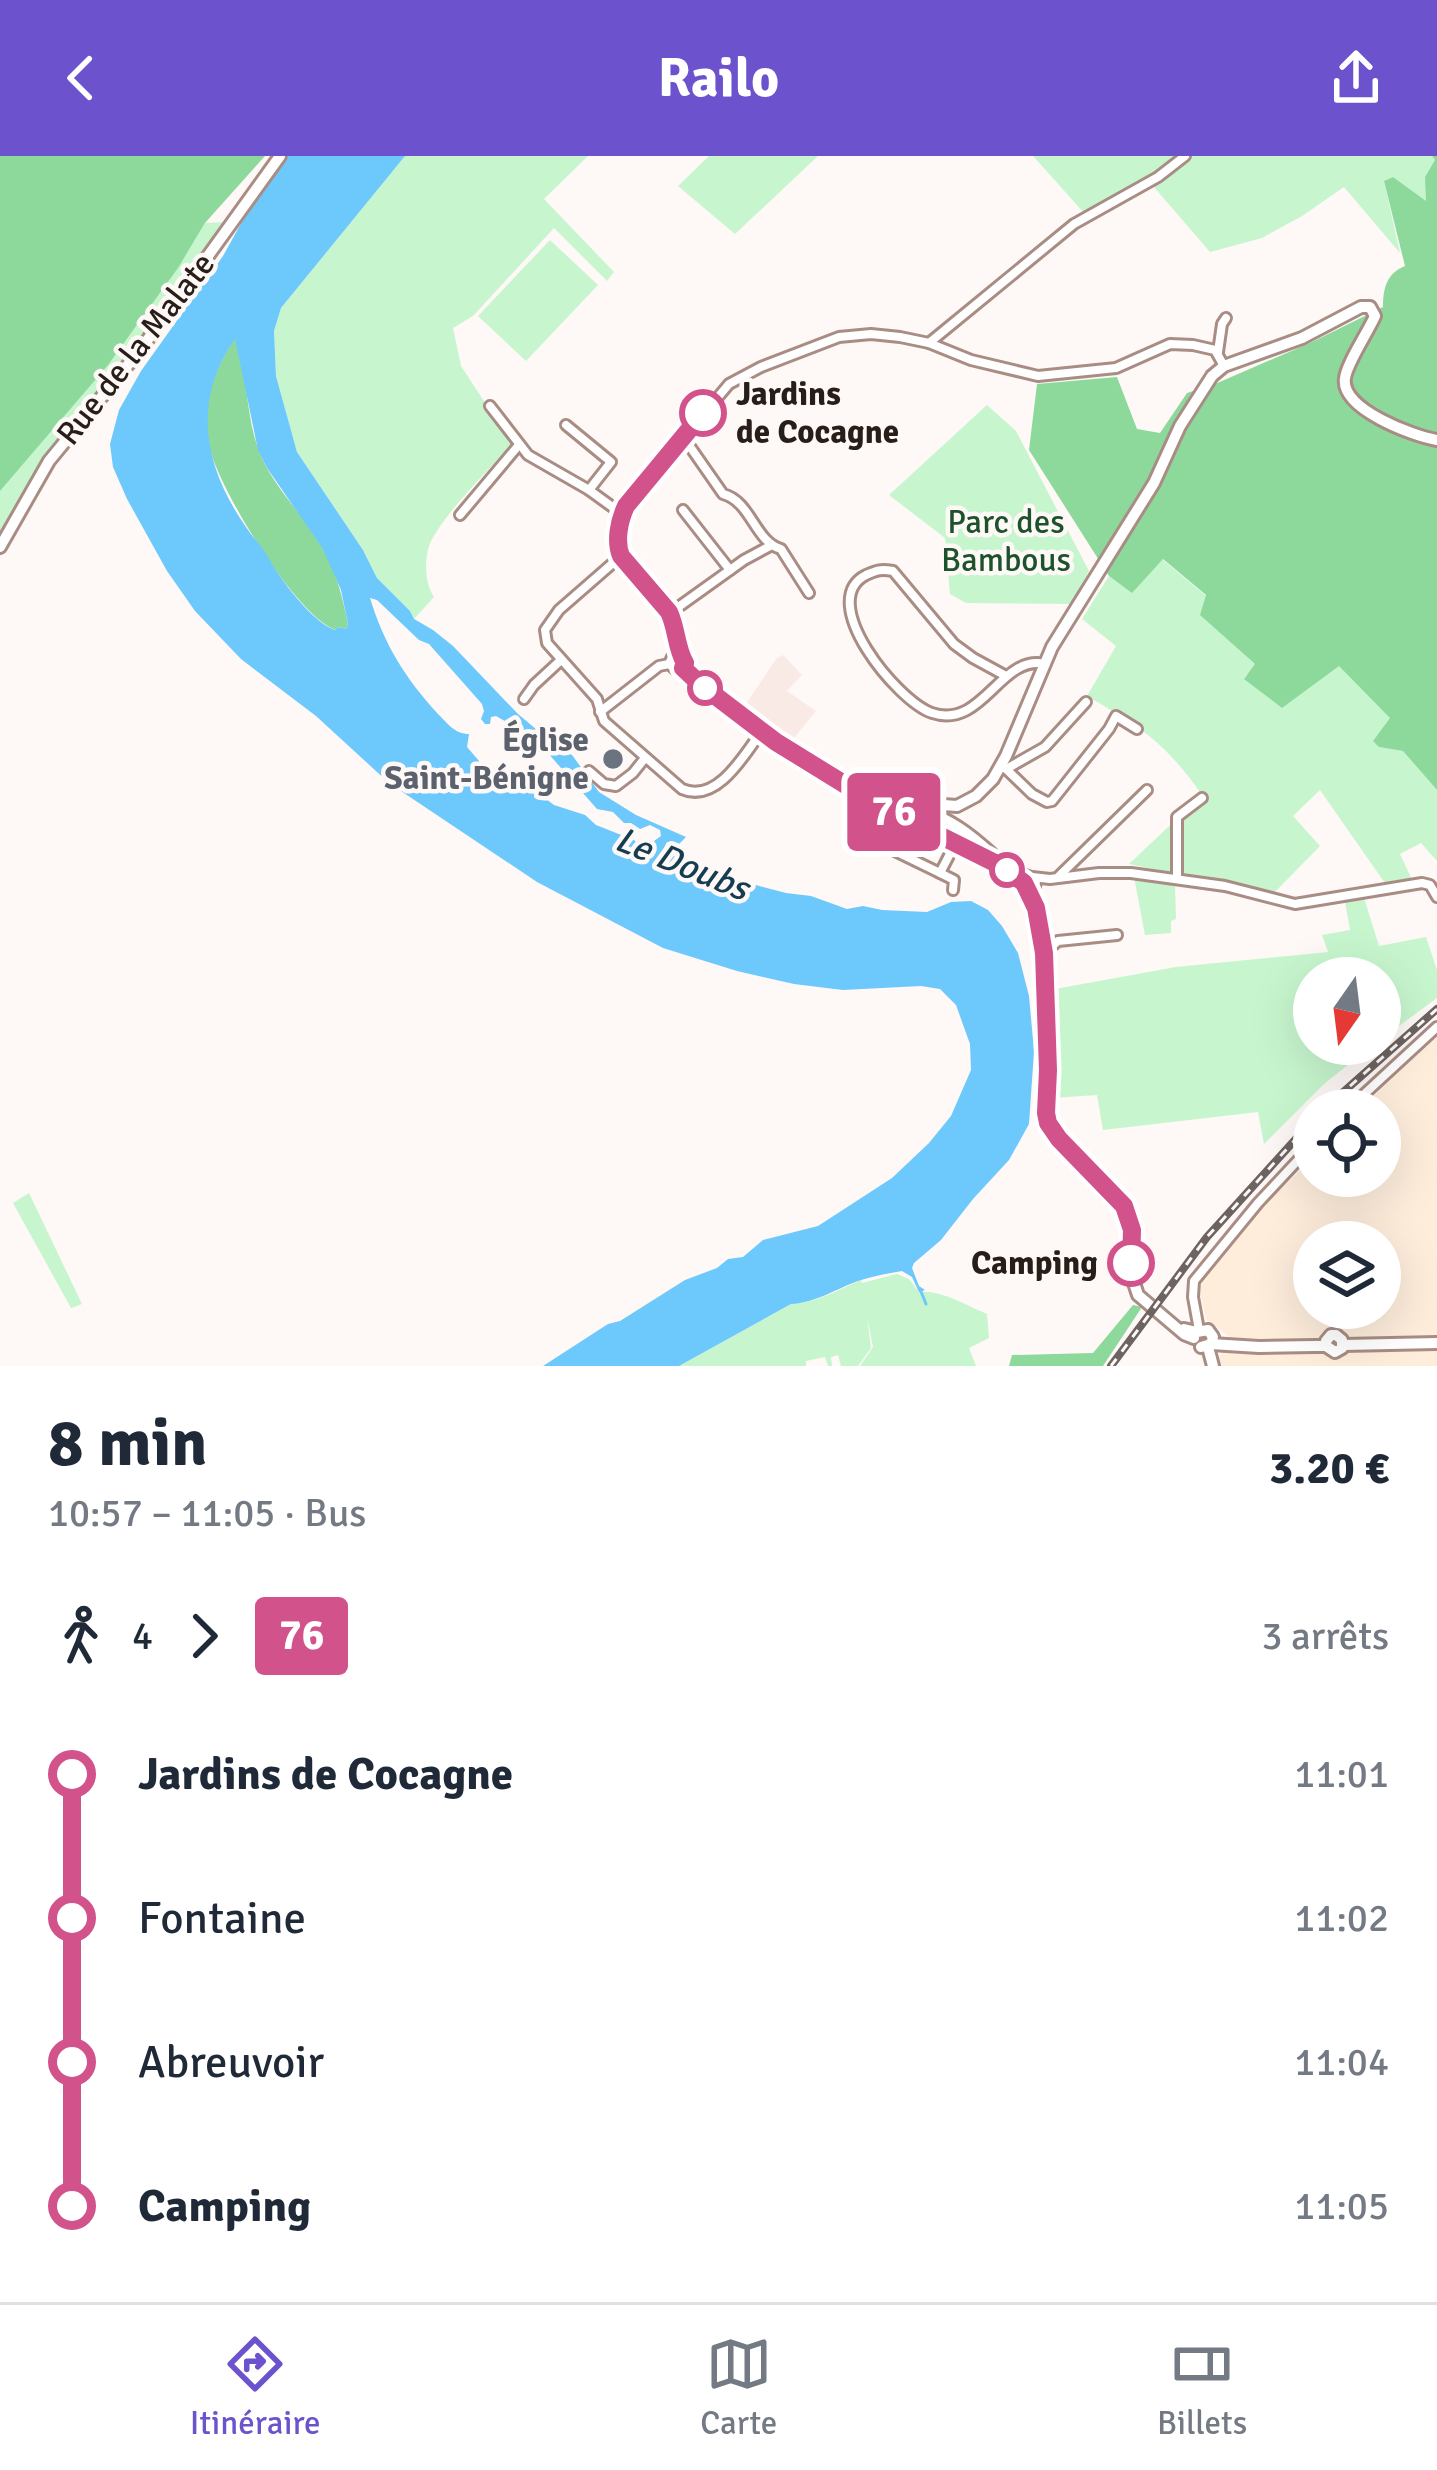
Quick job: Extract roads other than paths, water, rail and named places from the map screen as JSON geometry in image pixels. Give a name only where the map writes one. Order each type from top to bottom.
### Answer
[{"type":"street","name":"Rue de la Malate","points":[[0,547],[49,461],[141,349],[280,156]]},
{"type":"street","points":[[928,343],[1074,224],[1185,156]]},
{"type":"street","points":[[1005,767],[1052,647],[1154,483],[1180,426],[1224,366],[1302,338],[1366,306],[1375,316],[1349,365],[1345,390],[1373,415],[1437,440]]},
{"type":"street","points":[[1224,366],[1218,352],[1226,318]]},
{"type":"street","points":[[683,668],[670,613],[621,556],[617,545],[622,514],[729,384],[848,335],[928,343],[971,360],[1038,376],[1116,368],[1171,344],[1218,352]]},
{"type":"street","points":[[490,406],[518,446],[540,464],[622,514]]},
{"type":"street","points":[[566,425],[611,462],[589,490]]},
{"type":"street","points":[[684,438],[723,494],[734,497],[770,547]]},
{"type":"street","points":[[460,514],[518,446]]},
{"type":"street","points":[[683,510],[731,571]]},
{"type":"street","points":[[670,613],[770,547],[781,549],[809,593]]},
{"type":"street","points":[[621,556],[550,621],[545,631],[547,643],[597,699],[612,729],[682,789],[698,794],[707,792],[738,764],[761,732]]},
{"type":"street","points":[[1006,676],[955,644],[892,571],[878,569],[854,583],[850,593],[854,629],[884,675],[919,707],[948,716],[963,712],[980,703],[1006,676],[1029,663],[1046,665]]},
{"type":"street","points":[[669,664],[679,655]]},
{"type":"street","points":[[524,700],[561,660]]},
{"type":"street","points":[[669,664],[676,670],[683,668]]},
{"type":"street","points":[[600,712],[658,667],[669,664]]},
{"type":"street","points":[[683,668],[761,732],[860,794],[1030,882],[1115,872],[1225,886],[1295,904],[1422,883],[1437,897]]},
{"type":"street","points":[[904,818],[915,803],[952,807],[970,800],[1005,767],[1045,746],[1086,702]]},
{"type":"street","points":[[1005,767],[1032,794],[1052,801],[1116,716],[1136,729]]},
{"type":"street","points":[[589,772],[604,784],[616,786],[645,758]]},
{"type":"street","points":[[860,794],[868,786],[895,796]]},
{"type":"street","points":[[1053,878],[1147,790]]},
{"type":"street","points":[[1177,879],[1177,818],[1202,798]]},
{"type":"street","points":[[920,808],[964,828],[992,853],[994,863]]},
{"type":"street","points":[[868,838],[954,880],[953,890]]},
{"type":"street","points":[[940,873],[955,844]]},
{"type":"street","points":[[1030,882],[1044,953],[1048,1123],[1124,1206],[1132,1230],[1131,1270],[1136,1291],[1184,1334],[1228,1345],[1326,1346],[1334,1335],[1343,1345],[1437,1343]]},
{"type":"street","points":[[1044,953],[1058,941],[1117,934]]},
{"type":"street","points":[[1370,1089],[1437,1027]]},
{"type":"street","points":[[1210,1366],[1193,1297],[1194,1281],[1293,1166]]},
{"type":"water","points":[[288,156],[405,156],[281,308],[274,331],[276,376],[297,452],[377,578],[414,619],[453,646],[518,714],[572,755],[599,792],[686,837],[679,844],[667,842],[664,848],[682,865],[720,869],[733,879],[847,909],[927,912],[951,902],[971,901],[988,910],[1002,926],[1018,953],[1029,996],[1034,1051],[1029,1124],[1009,1160],[941,1240],[914,1263],[919,1286],[925,1290],[919,1292],[912,1277],[902,1271],[861,1280],[791,1304],[679,1366],[543,1366],[685,1280],[728,1259],[743,1257],[763,1240],[818,1226],[892,1178],[951,1116],[971,1070],[970,1044],[956,1005],[940,989],[843,990],[737,971],[663,948],[537,882],[389,783],[316,716],[241,659],[195,611],[127,499],[113,467],[110,444],[119,410],[141,371],[223,256]],"holes":[[[235,339],[258,450],[323,549],[341,590],[346,629],[326,625],[297,599],[220,481],[208,434],[208,410],[221,362]],[[370,598],[429,644],[482,704],[485,724],[496,716],[519,726],[526,746],[547,752],[597,809],[613,812],[640,829],[650,825],[660,830],[654,848],[641,847],[585,815],[554,805],[505,768],[486,769],[467,747],[469,734],[449,725],[406,674]]]},
{"type":"waterway","points":[[920,1289],[926,1304]]},
{"type":"railway","points":[[1347,1089],[1437,1009]]},
{"type":"railway","points":[[1111,1366],[1207,1237],[1293,1142]]},
{"type":"place","name":"Jardins de Cocagne","points":[[703,413]]},
{"type":"place","name":"Église Saint-Bénigne","points":[[613,759]]},
{"type":"place","name":"Camping","points":[[1131,1263]]},
{"type":"park label","name":"Parc des Bambous","points":[[1006,541]]},
{"type":"water label","name":"Le Doubs","points":[[682,864]]}]
